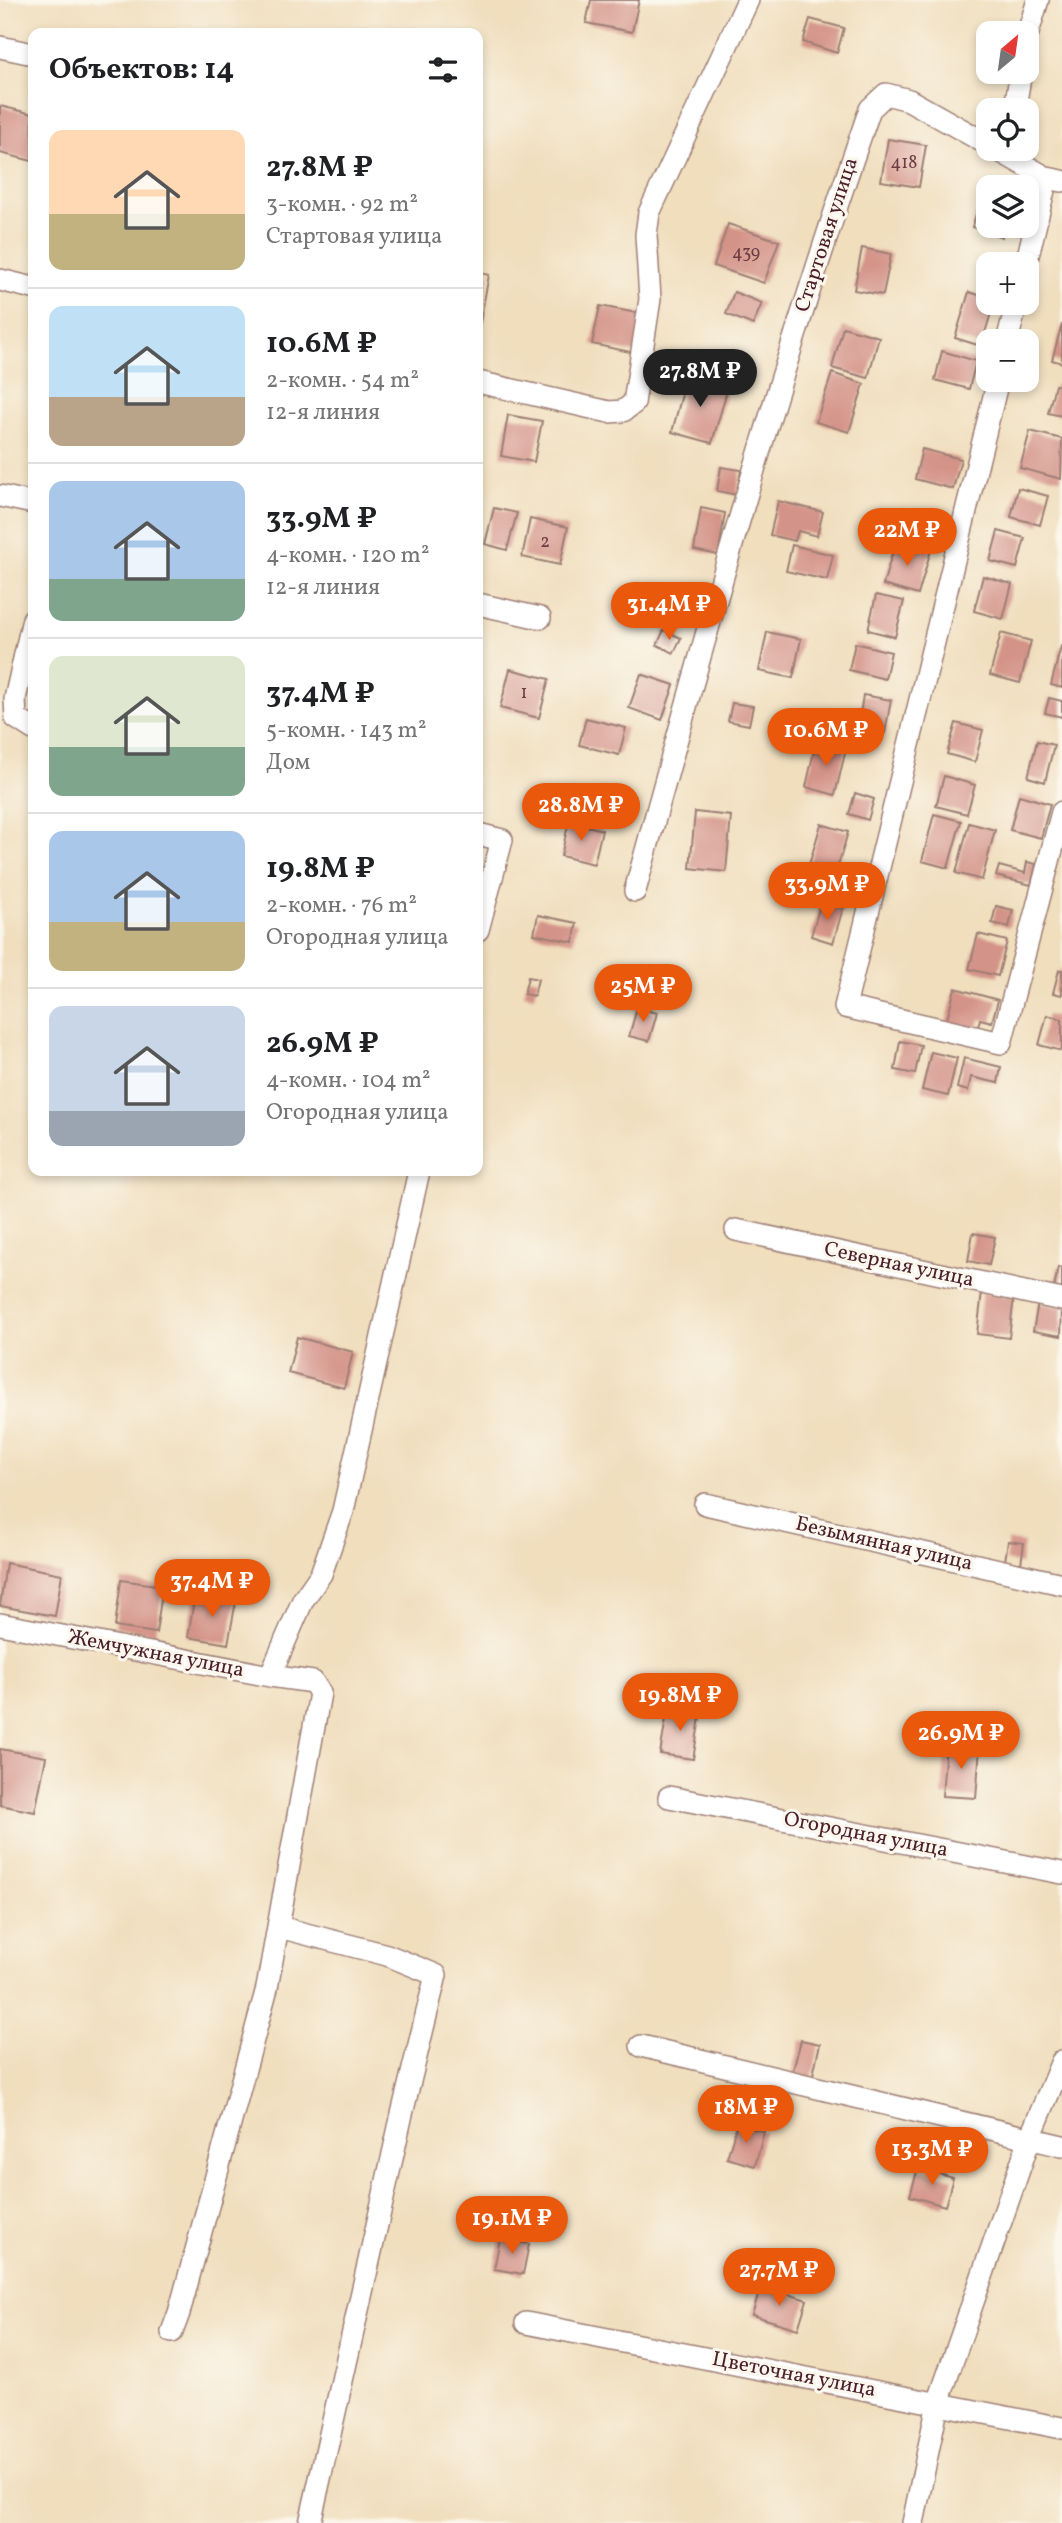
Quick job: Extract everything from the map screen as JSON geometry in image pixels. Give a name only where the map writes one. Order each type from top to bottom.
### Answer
[{"type":"street","points":[[483,383],[609,412],[623,411],[634,403],[650,299],[646,235],[649,213],[748,0]]},
{"type":"street","points":[[1032,21],[1038,0]]},
{"type":"street","points":[[0,47],[28,53]]},
{"type":"street","name":"Стартовая улица","points":[[635,891],[687,699],[819,253],[870,109],[886,94],[909,100],[976,138]]},
{"type":"street","points":[[1028,161],[1055,179],[1030,252]]},
{"type":"street","points":[[0,281],[28,287]]},
{"type":"street","points":[[995,392],[845,1007],[1001,1042],[1062,812]]},
{"type":"street","points":[[0,496],[28,502]]},
{"type":"street","points":[[483,605],[540,618]]},
{"type":"street","points":[[28,643],[16,699],[16,718],[28,726]]},
{"type":"street","points":[[483,835],[502,840],[483,911]]},
{"type":"street","points":[[270,1676],[303,1600],[321,1574],[343,1511],[418,1176]]},
{"type":"street","name":"Северная улица","points":[[736,1230],[1062,1300]]},
{"type":"street","name":"Безымянная улица","points":[[705,1504],[1062,1584]]},
{"type":"street","name":"Жемчужная улица","points":[[0,1624],[313,1682],[320,1693],[279,1927]]},
{"type":"street","name":"Огородная улица","points":[[669,1797],[1062,1873]]},
{"type":"street","points":[[172,2332],[267,1988],[279,1927],[387,1955],[436,1975],[310,2523]]},
{"type":"street","points":[[641,2046],[1062,2146]]},
{"type":"street","points":[[913,2523],[938,2403],[1030,2138],[1062,2062]]},
{"type":"street","name":"Цветочная улица","points":[[526,2323],[1062,2428]]},
{"type":"building","points":[[591,0],[639,0],[632,32],[586,23]]},
{"type":"building","points":[[810,19],[844,28],[837,53],[803,42]]},
{"type":"building","points":[[0,106],[28,113],[28,160],[0,153]]},
{"type":"building","points":[[888,139],[926,145],[919,187],[881,181]]},
{"type":"building","points":[[728,224],[779,241],[764,283],[714,266]]},
{"type":"building","points":[[862,248],[891,254],[883,295],[854,290]]},
{"type":"building","points":[[483,273],[489,275],[483,307]]},
{"type":"building","points":[[734,292],[762,303],[753,325],[726,314]]},
{"type":"building","points":[[969,292],[976,294],[976,315],[990,315],[986,329],[976,329],[976,344],[955,338]]},
{"type":"building","points":[[600,306],[642,314],[635,353],[592,344]]},
{"type":"building","points":[[1062,324],[1062,363],[1052,360]]},
{"type":"building","points":[[843,327],[879,337],[868,378],[832,368]]},
{"type":"building","points":[[942,351],[976,361],[969,389],[935,380]]},
{"type":"building","points":[[832,373],[864,384],[849,432],[816,422]]},
{"type":"building","points":[[687,376],[728,387],[712,443],[672,432]]},
{"type":"building","points":[[1055,385],[1062,386],[1062,416],[1048,413]]},
{"type":"building","points":[[508,415],[542,421],[534,462],[501,456]]},
{"type":"building","points":[[1030,431],[1062,439],[1061,479],[1020,468]]},
{"type":"building","points":[[922,449],[961,459],[953,489],[915,479]]},
{"type":"building","points":[[721,467],[741,470],[737,495],[717,491]]},
{"type":"building","points":[[1018,488],[1048,496],[1040,525],[1011,517]]},
{"type":"building","points":[[778,501],[823,512],[817,536],[798,531],[795,541],[770,535]]},
{"type":"building","points":[[494,508],[517,513],[507,550],[485,544]]},
{"type":"building","points":[[701,508],[725,513],[718,555],[694,550]]},
{"type":"building","points":[[530,519],[568,527],[560,565],[522,557]]},
{"type":"building","points":[[998,531],[1025,538],[1017,568],[990,561]]},
{"type":"building","points":[[896,540],[931,550],[918,595],[883,585]]},
{"type":"building","points":[[792,545],[833,555],[827,580],[786,571]]},
{"type":"building","points":[[983,576],[1012,584],[1003,619],[974,611]]},
{"type":"building","points":[[876,595],[904,601],[895,637],[868,630]]},
{"type":"building","points":[[664,630],[681,638],[674,653],[657,645]]},
{"type":"building","points":[[767,632],[801,639],[793,678],[759,671]]},
{"type":"building","points":[[1001,633],[1031,641],[1020,683],[990,675]]},
{"type":"building","points":[[855,643],[891,652],[885,679],[849,670]]},
{"type":"building","points":[[1062,646],[1062,688],[1051,685]]},
{"type":"building","points":[[510,669],[549,679],[539,718],[500,708]]},
{"type":"building","points":[[641,674],[674,685],[662,720],[629,708]]},
{"type":"building","points":[[863,695],[891,700],[885,733],[858,728]]},
{"type":"building","points":[[1049,698],[1062,701],[1062,717],[1045,713]]},
{"type":"building","points":[[732,703],[753,706],[749,725],[728,721]]},
{"type":"building","points":[[586,718],[626,728],[619,755],[579,745]]},
{"type":"building","points":[[956,723],[983,730],[975,762],[947,754]]},
{"type":"building","points":[[1037,741],[1054,745],[1045,782],[1028,777]]},
{"type":"building","points":[[816,742],[846,749],[835,795],[806,787]]},
{"type":"building","points":[[944,776],[975,785],[967,814],[936,806]]},
{"type":"building","points":[[855,793],[874,799],[868,820],[849,814]]},
{"type":"building","points":[[1019,795],[1050,804],[1041,838],[1010,830]]},
{"type":"building","points":[[695,812],[731,816],[726,872],[690,868]]},
{"type":"building","points":[[934,814],[961,821],[948,868],[922,861]]},
{"type":"building","points":[[569,821],[602,830],[594,864],[561,856]]},
{"type":"building","points":[[969,823],[995,830],[982,880],[956,873]]},
{"type":"building","points":[[821,824],[848,832],[833,883],[806,875]]},
{"type":"building","points":[[1027,862],[1036,864],[1031,885],[996,876],[999,866],[1025,873]]},
{"type":"building","points":[[821,902],[843,908],[833,943],[811,936]]},
{"type":"building","points":[[996,906],[1013,910],[1009,927],[992,923]]},
{"type":"building","points":[[538,915],[577,923],[573,942],[534,934]]},
{"type":"building","points":[[978,934],[1007,941],[998,976],[969,969]]},
{"type":"building","points":[[1059,970],[1062,970],[1062,995],[1053,993]]},
{"type":"building","points":[[528,977],[538,979],[534,996],[524,994]]},
{"type":"building","points":[[955,988],[998,1000],[992,1022],[980,1019],[977,1031],[946,1023]]},
{"type":"building","points":[[637,1008],[657,1013],[649,1041],[629,1036]]},
{"type":"building","points":[[1047,1015],[1062,1019],[1062,1051],[1039,1045]]},
{"type":"building","points":[[900,1041],[921,1045],[915,1074],[895,1070]]},
{"type":"building","points":[[931,1052],[957,1058],[948,1096],[922,1090]]},
{"type":"building","points":[[964,1058],[1001,1067],[998,1083],[971,1077],[968,1091],[957,1088]]},
{"type":"building","points":[[973,1233],[995,1237],[989,1265],[968,1261]]},
{"type":"building","points":[[1058,1267],[1062,1268],[1062,1291],[1054,1289]]},
{"type":"building","points":[[982,1292],[1014,1297],[1009,1338],[977,1334]]},
{"type":"building","points":[[1038,1303],[1062,1307],[1061,1336],[1033,1331]]},
{"type":"building","points":[[297,1337],[353,1352],[344,1388],[288,1373]]},
{"type":"building","points":[[1008,1541],[1024,1543],[1021,1564],[1005,1561]]},
{"type":"building","points":[[6,1563],[62,1574],[55,1616],[0,1606]]},
{"type":"building","points":[[121,1580],[163,1586],[156,1633],[115,1627]]},
{"type":"building","points":[[195,1594],[236,1601],[228,1644],[188,1637]]},
{"type":"building","points":[[668,1707],[701,1712],[693,1759],[660,1754]]},
{"type":"building","points":[[946,1744],[980,1747],[976,1798],[942,1796]]},
{"type":"building","points":[[0,1749],[46,1757],[35,1812],[0,1805]]},
{"type":"building","points":[[801,2040],[820,2044],[811,2083],[791,2078]]},
{"type":"building","points":[[737,2124],[764,2132],[755,2166],[727,2158]]},
{"type":"building","points":[[918,2168],[953,2178],[945,2206],[910,2196]]},
{"type":"building","points":[[500,2239],[529,2244],[523,2274],[494,2269]]},
{"type":"building","points":[[761,2286],[807,2300],[798,2329],[752,2315]]}]
